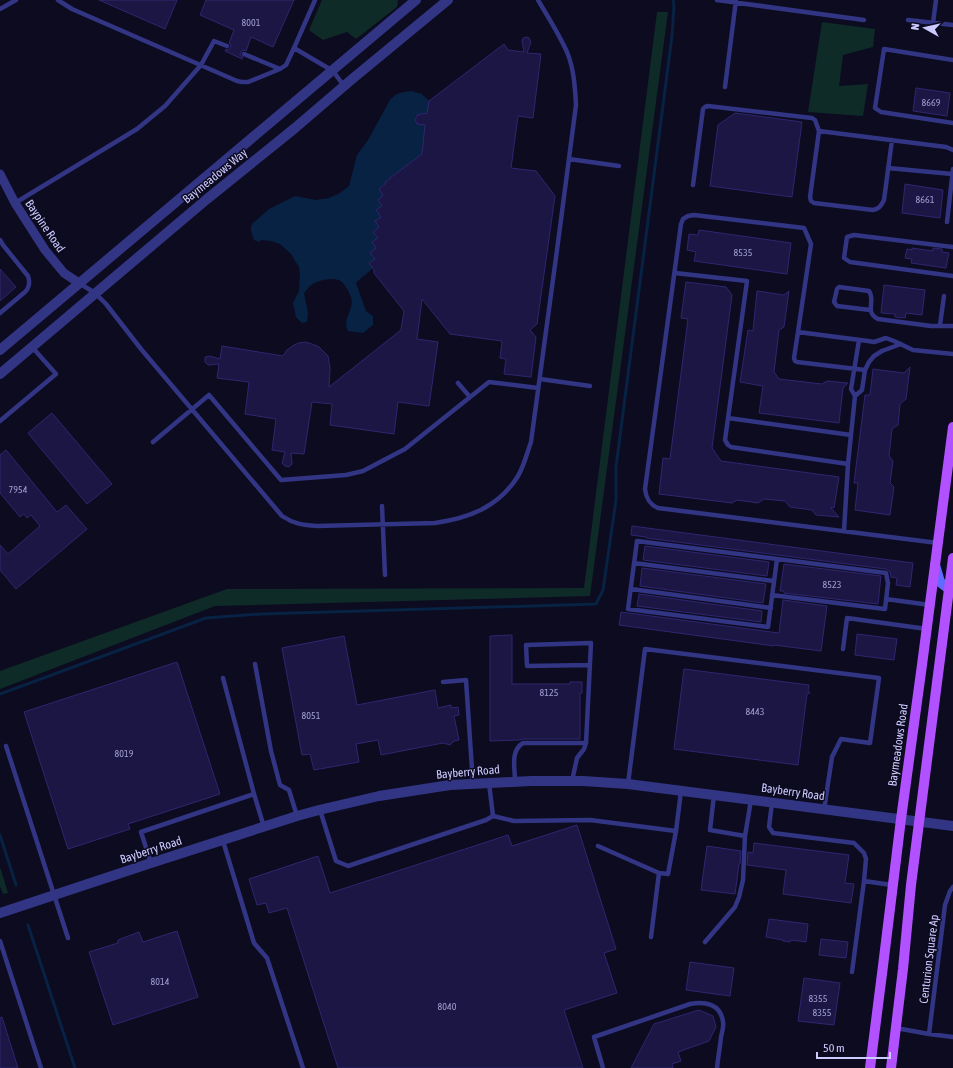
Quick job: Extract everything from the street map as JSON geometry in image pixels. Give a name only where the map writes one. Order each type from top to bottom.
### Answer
[{"type":"main road","name":"Baymeadows Road","points":[[870,1068],[901,819],[953,427]]},
{"type":"main road","points":[[891,1068],[903,970],[911,885],[951,591],[953,562]]},
{"type":"main road","points":[[935,563],[940,582],[951,591]]},
{"type":"street","name":"Baymeadows Way","points":[[0,350],[416,0]]},
{"type":"street","name":"Baymeadows Way","points":[[0,374],[207,199],[295,128],[448,0]]},
{"type":"street","name":"Baypine Road","points":[[0,174],[15,203],[45,250],[64,273],[79,284]]},
{"type":"street","name":"Bayberry Road","points":[[0,913],[297,816],[379,796],[450,785],[515,781],[572,781],[628,784],[953,826]]},
{"type":"lane","points":[[0,9],[16,0]]},
{"type":"lane","points":[[58,0],[72,9],[242,82],[248,82],[280,69],[286,65],[315,0]]},
{"type":"lane","points":[[79,284],[95,293],[106,304],[192,410],[282,516],[291,522],[317,526],[435,523],[468,516],[483,509],[508,489],[518,476],[531,442],[576,105],[573,72],[568,53],[538,0]]},
{"type":"lane","points":[[717,0],[864,20]]},
{"type":"lane","points":[[933,23],[936,0]]},
{"type":"lane","points":[[724,87],[736,2]]},
{"type":"lane","points":[[908,20],[953,25]]},
{"type":"lane","points":[[15,203],[138,129],[165,106],[201,65],[214,41],[227,46]]},
{"type":"lane","points":[[294,48],[333,71],[344,86]]},
{"type":"lane","points":[[953,60],[884,49],[875,108],[881,112],[953,123]]},
{"type":"lane","points":[[244,54],[280,69]]},
{"type":"lane","points":[[693,185],[703,109],[708,106],[812,118],[815,120],[819,131],[810,197],[814,203],[872,210],[882,206],[892,140]]},
{"type":"lane","points":[[819,131],[946,147],[953,150]]},
{"type":"lane","points":[[569,159],[619,166]]},
{"type":"lane","points":[[888,168],[953,172],[947,222]]},
{"type":"lane","points":[[865,370],[797,362],[794,358],[811,244],[804,228],[702,216],[688,216],[683,219],[681,224],[645,488],[648,500],[652,506],[658,508],[938,543]]},
{"type":"lane","points":[[953,247],[854,235],[847,237],[844,258],[850,262],[953,276]]},
{"type":"lane","points":[[0,240],[28,276],[30,282],[26,292],[0,313]]},
{"type":"lane","points":[[675,273],[747,281],[725,440],[728,445],[731,447],[848,464]]},
{"type":"lane","points":[[870,310],[837,306],[834,302],[837,288],[840,287],[871,292],[872,296],[870,310],[873,316],[878,319],[931,326],[953,326]]},
{"type":"lane","points":[[940,325],[944,296]]},
{"type":"lane","points":[[798,332],[874,342],[886,338],[894,340],[913,350],[953,354]]},
{"type":"lane","points":[[844,531],[848,464],[855,396],[851,389],[858,340]]},
{"type":"lane","points":[[855,396],[862,390],[865,370],[874,356],[882,351],[901,344]]},
{"type":"lane","points":[[0,421],[56,374],[32,347]]},
{"type":"lane","points":[[540,379],[590,386]]},
{"type":"lane","points":[[154,442],[209,395],[281,480],[346,475],[363,471],[405,449],[489,382],[538,388]]},
{"type":"lane","points":[[458,383],[470,397]]},
{"type":"lane","points":[[728,418],[851,435]]},
{"type":"lane","points":[[382,506],[385,575]]},
{"type":"lane","points":[[772,595],[885,609],[888,583],[886,573],[637,540],[628,609],[768,627],[771,608],[772,595],[777,559]]},
{"type":"lane","points":[[634,563],[774,581]]},
{"type":"lane","points":[[631,589],[771,608]]},
{"type":"lane","points":[[886,599],[930,605]]},
{"type":"lane","points":[[843,648],[847,618],[927,629]]},
{"type":"lane","points":[[572,781],[577,758],[586,744],[590,665],[591,643],[526,645],[527,666],[590,665]]},
{"type":"lane","points":[[628,784],[645,649],[879,678],[870,743],[841,739],[832,757],[824,810]]},
{"type":"lane","points":[[255,664],[271,751],[280,786],[289,790],[297,816]]},
{"type":"lane","points":[[223,678],[264,827]]},
{"type":"lane","points":[[443,682],[466,680],[473,784]]},
{"type":"lane","points":[[515,781],[514,755],[519,746],[523,743],[586,744]]},
{"type":"lane","points":[[6,746],[68,938]]},
{"type":"lane","points":[[489,783],[493,816]]},
{"type":"lane","points":[[598,846],[659,873],[668,874],[676,831],[681,791]]},
{"type":"lane","points":[[151,863],[141,832],[254,794]]},
{"type":"lane","points":[[714,795],[710,830],[746,836]]},
{"type":"lane","points":[[705,942],[735,907],[739,897],[743,880],[746,836],[751,800]]},
{"type":"lane","points":[[772,803],[769,827],[773,833],[854,843],[864,853],[866,859],[864,881],[852,972]]},
{"type":"lane","points":[[320,810],[336,861],[348,866],[486,820],[493,816],[514,821],[590,820],[676,831]]},
{"type":"lane","points":[[223,841],[254,943],[267,958],[303,1068]]},
{"type":"lane","points":[[651,937],[659,873]]},
{"type":"lane","points":[[864,881],[893,885]]},
{"type":"lane","name":"Centurion Square Ap","points":[[930,1034],[945,905],[950,891],[953,888]]},
{"type":"lane","points":[[0,941],[40,1068]]},
{"type":"lane","points":[[604,1068],[594,1037],[690,1004],[700,1002],[708,1003],[716,1008],[721,1014],[723,1023],[717,1068]]},
{"type":"lane","points":[[896,1028],[953,1037]]},
{"type":"green space","points":[[322,0],[398,0],[397,7],[356,39],[347,32],[323,40],[309,30]]},
{"type":"green space","points":[[657,12],[668,12],[590,596],[215,606],[0,689],[0,671],[227,589],[584,588]]},
{"type":"green space","points":[[822,22],[875,29],[873,47],[843,55],[839,86],[868,84],[863,116],[808,112]]},
{"type":"green space","points":[[0,867],[8,893],[3,894],[0,886]]},
{"type":"water","points":[[411,91],[422,94],[429,101],[427,118],[419,114],[415,118],[419,124],[426,123],[422,154],[386,181],[385,184],[379,189],[383,195],[378,200],[382,206],[376,210],[381,217],[375,221],[379,227],[373,232],[378,238],[372,242],[376,248],[375,259],[369,263],[373,268],[356,283],[366,311],[373,316],[373,325],[363,333],[348,331],[346,322],[352,300],[348,290],[342,282],[335,279],[313,284],[304,293],[308,313],[307,322],[302,323],[296,317],[293,303],[299,291],[299,267],[291,254],[280,244],[271,241],[261,240],[259,242],[254,240],[251,226],[269,209],[295,196],[316,200],[329,198],[340,193],[349,186],[357,155],[368,140],[390,100],[399,93]]},
{"type":"building","points":[[99,0],[177,0],[165,29]]},
{"type":"building","points":[[206,0],[294,0],[273,47],[251,37],[246,51],[243,50],[241,52],[240,55],[243,57],[242,59],[225,51],[226,49],[228,50],[230,48],[231,45],[229,43],[234,30],[200,15]]},
{"type":"building","points":[[527,37],[531,42],[527,53],[541,54],[533,118],[518,116],[511,168],[536,171],[555,196],[537,324],[530,330],[536,337],[531,377],[504,374],[506,359],[500,358],[502,341],[450,334],[422,299],[417,339],[438,342],[429,406],[398,402],[394,434],[330,425],[332,404],[312,402],[304,454],[291,453],[292,464],[289,467],[285,466],[282,463],[285,452],[272,450],[276,419],[245,414],[249,382],[217,378],[219,364],[208,365],[205,362],[205,357],[210,356],[220,359],[222,346],[283,356],[287,350],[294,345],[305,342],[319,347],[328,356],[330,368],[329,387],[401,330],[404,311],[374,273],[374,270],[369,263],[375,259],[370,253],[376,248],[372,242],[378,238],[373,232],[379,227],[375,221],[381,217],[376,210],[382,206],[378,200],[383,195],[379,189],[385,184],[386,181],[422,154],[425,125],[417,124],[415,120],[417,115],[427,113],[429,101],[504,44],[508,50],[524,52],[522,41],[523,38]]},
{"type":"building","points":[[916,88],[950,93],[947,116],[913,111]]},
{"type":"building","points":[[735,113],[802,122],[792,197],[710,186],[718,125]]},
{"type":"building","points":[[905,184],[943,190],[940,218],[902,213]]},
{"type":"building","points":[[699,230],[791,243],[787,274],[694,261],[696,252],[687,250],[689,234],[698,235]]},
{"type":"building","points":[[912,248],[933,251],[933,248],[942,249],[942,252],[949,253],[946,268],[911,263],[912,259],[905,258],[907,249],[912,250]]},
{"type":"building","points":[[0,269],[16,287],[0,301]]},
{"type":"building","points":[[686,282],[726,287],[732,295],[712,448],[721,461],[839,477],[834,508],[830,507],[839,517],[816,515],[812,510],[790,507],[785,501],[764,499],[758,503],[737,500],[732,503],[659,494],[663,458],[670,459],[688,319],[681,318]]},
{"type":"building","points":[[884,285],[925,290],[922,315],[906,313],[905,318],[895,317],[895,314],[881,313]]},
{"type":"building","points":[[757,291],[784,295],[789,291],[784,327],[779,330],[774,372],[779,379],[822,384],[827,381],[848,383],[843,388],[839,423],[759,413],[763,386],[740,382],[748,330],[753,331]]},
{"type":"building","points":[[910,367],[906,399],[900,404],[898,425],[892,429],[889,456],[893,461],[890,483],[894,487],[890,515],[855,510],[858,483],[854,483],[865,395],[870,395],[873,369],[904,373]]},
{"type":"building","points":[[52,413],[112,484],[87,504],[28,433]]},
{"type":"building","points":[[6,450],[57,512],[66,505],[87,529],[16,589],[0,570],[0,545],[8,554],[40,526],[31,515],[27,518],[24,514],[20,517],[0,493],[0,455]]},
{"type":"building","points":[[632,526],[913,563],[910,587],[896,585],[897,578],[891,577],[890,572],[886,569],[646,538],[631,535]]},
{"type":"building","points":[[645,546],[769,562],[767,576],[643,560]]},
{"type":"building","points":[[784,564],[881,576],[878,604],[784,593],[784,591],[780,591]]},
{"type":"building","points":[[642,568],[766,584],[763,603],[640,586]]},
{"type":"building","points":[[639,594],[762,611],[761,622],[637,606]]},
{"type":"building","points":[[783,600],[827,606],[821,651],[619,625],[621,612],[779,633]]},
{"type":"building","points":[[857,634],[897,639],[894,660],[855,655]]},
{"type":"building","points":[[512,635],[512,684],[570,684],[570,682],[582,682],[582,693],[580,693],[580,739],[523,739],[490,741],[490,636]]},
{"type":"building","points":[[344,636],[357,705],[435,690],[438,708],[451,705],[451,708],[458,707],[459,715],[454,716],[459,740],[454,741],[450,745],[443,743],[381,755],[378,740],[356,744],[359,762],[314,770],[310,754],[302,755],[282,648]]},
{"type":"building","points":[[177,662],[220,794],[128,824],[130,829],[68,849],[24,712]]},
{"type":"building","points":[[684,669],[809,685],[808,690],[810,693],[807,694],[798,765],[674,749]]},
{"type":"building","points":[[577,825],[616,949],[604,953],[617,993],[564,1010],[583,1068],[338,1068],[287,908],[269,913],[266,903],[257,905],[249,879],[318,856],[330,893],[508,835],[512,846]]},
{"type":"building","points":[[754,843],[849,855],[845,883],[854,884],[851,903],[783,894],[786,870],[747,865],[748,852],[753,853]]},
{"type":"building","points":[[707,846],[741,851],[735,894],[701,890]]},
{"type":"building","points":[[769,919],[808,924],[806,942],[791,940],[790,942],[766,937]]},
{"type":"building","points":[[177,931],[198,997],[113,1025],[89,952],[118,943],[118,940],[139,932],[143,942]]},
{"type":"building","points":[[821,939],[848,942],[846,958],[819,955]]},
{"type":"building","points":[[690,962],[734,968],[730,996],[686,990]]},
{"type":"building","points":[[804,978],[840,983],[834,1025],[798,1021]]},
{"type":"building","points":[[699,1010],[713,1016],[716,1027],[709,1041],[678,1052],[681,1061],[672,1064],[673,1068],[631,1068],[654,1024]]},
{"type":"building","points":[[2,1017],[18,1068],[0,1068],[0,1018]]},
{"type":"waterway","points":[[0,694],[206,618],[261,614],[596,604],[603,590],[616,500],[616,467],[672,36],[673,0]]},
{"type":"waterway","points":[[0,835],[16,885]]},
{"type":"waterway","points":[[28,925],[75,1068]]}]
